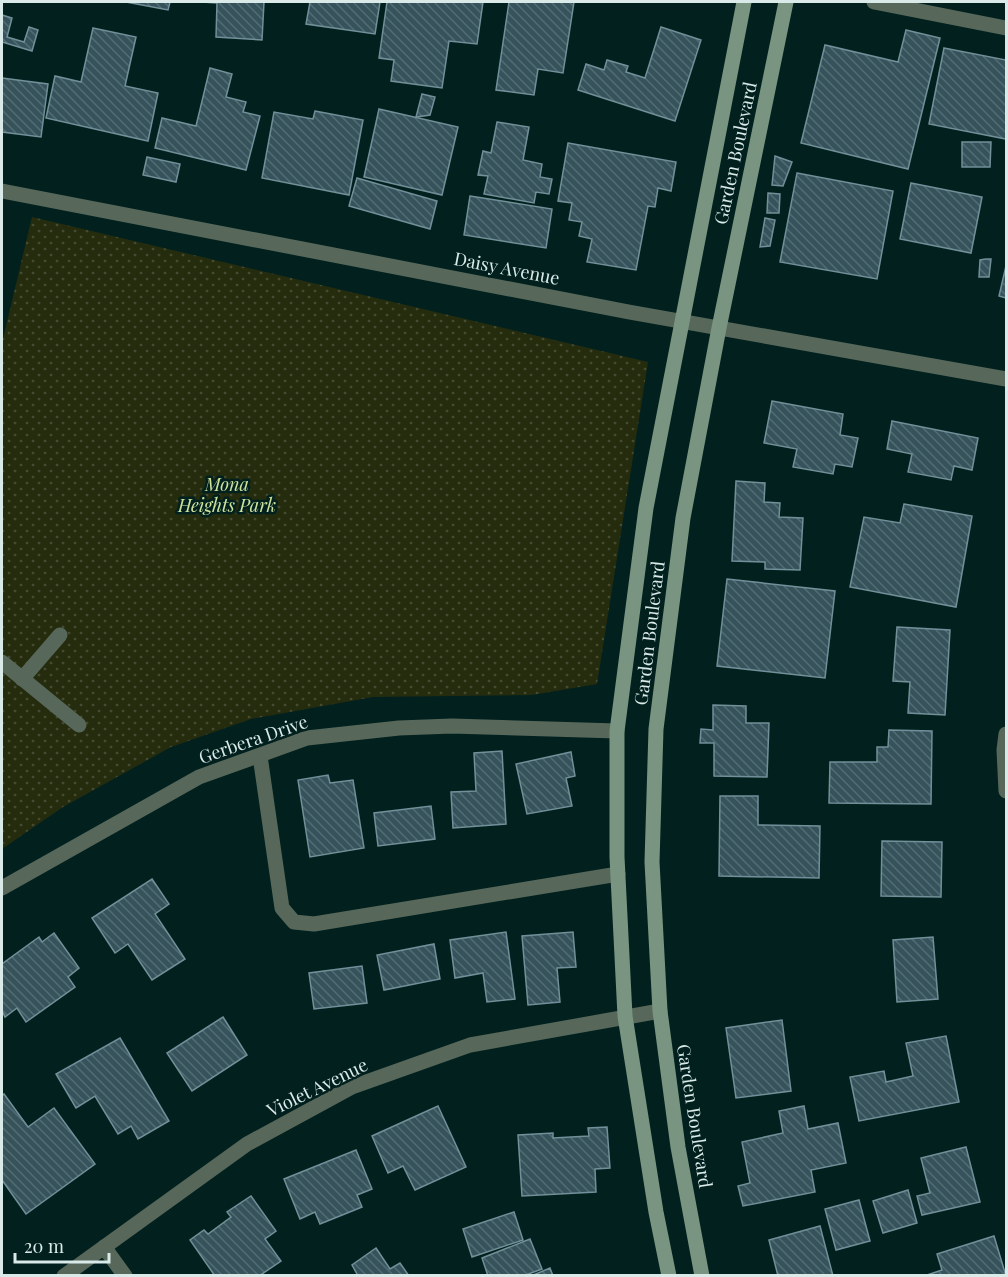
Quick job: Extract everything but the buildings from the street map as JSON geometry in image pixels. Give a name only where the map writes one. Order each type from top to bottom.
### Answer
[{"type":"street","name":"Garden Boulevard","points":[[669,1275],[656,1212],[626,1016],[618,874],[617,731],[646,508],[744,2]]},
{"type":"street","name":"Garden Boulevard","points":[[702,1275],[678,1147],[660,1011],[652,862],[656,729],[683,518],[719,328],[786,2]]},
{"type":"street","points":[[874,2],[1006,28]]},
{"type":"street","name":"Daisy Avenue","points":[[2,193],[683,322],[1006,379]]},
{"type":"street","points":[[22,679],[60,634]]},
{"type":"street","points":[[2,662],[79,725]]},
{"type":"street","name":"Gerbera Drive","points":[[2,888],[199,777],[307,738],[399,728],[452,726],[617,731]]},
{"type":"street","points":[[1006,734],[1004,750],[1006,791]]},
{"type":"street","points":[[260,756],[282,908],[294,922],[314,924],[618,874]]},
{"type":"street","name":"Violet Avenue","points":[[64,1275],[248,1144],[352,1087],[470,1045],[660,1011]]},
{"type":"street","points":[[105,1247],[125,1275]]},
{"type":"green space","name":"Mona Heights Park","points":[[32,217],[648,362],[597,684],[532,695],[373,697],[251,719],[171,747],[63,807],[2,849],[2,343]]}]
